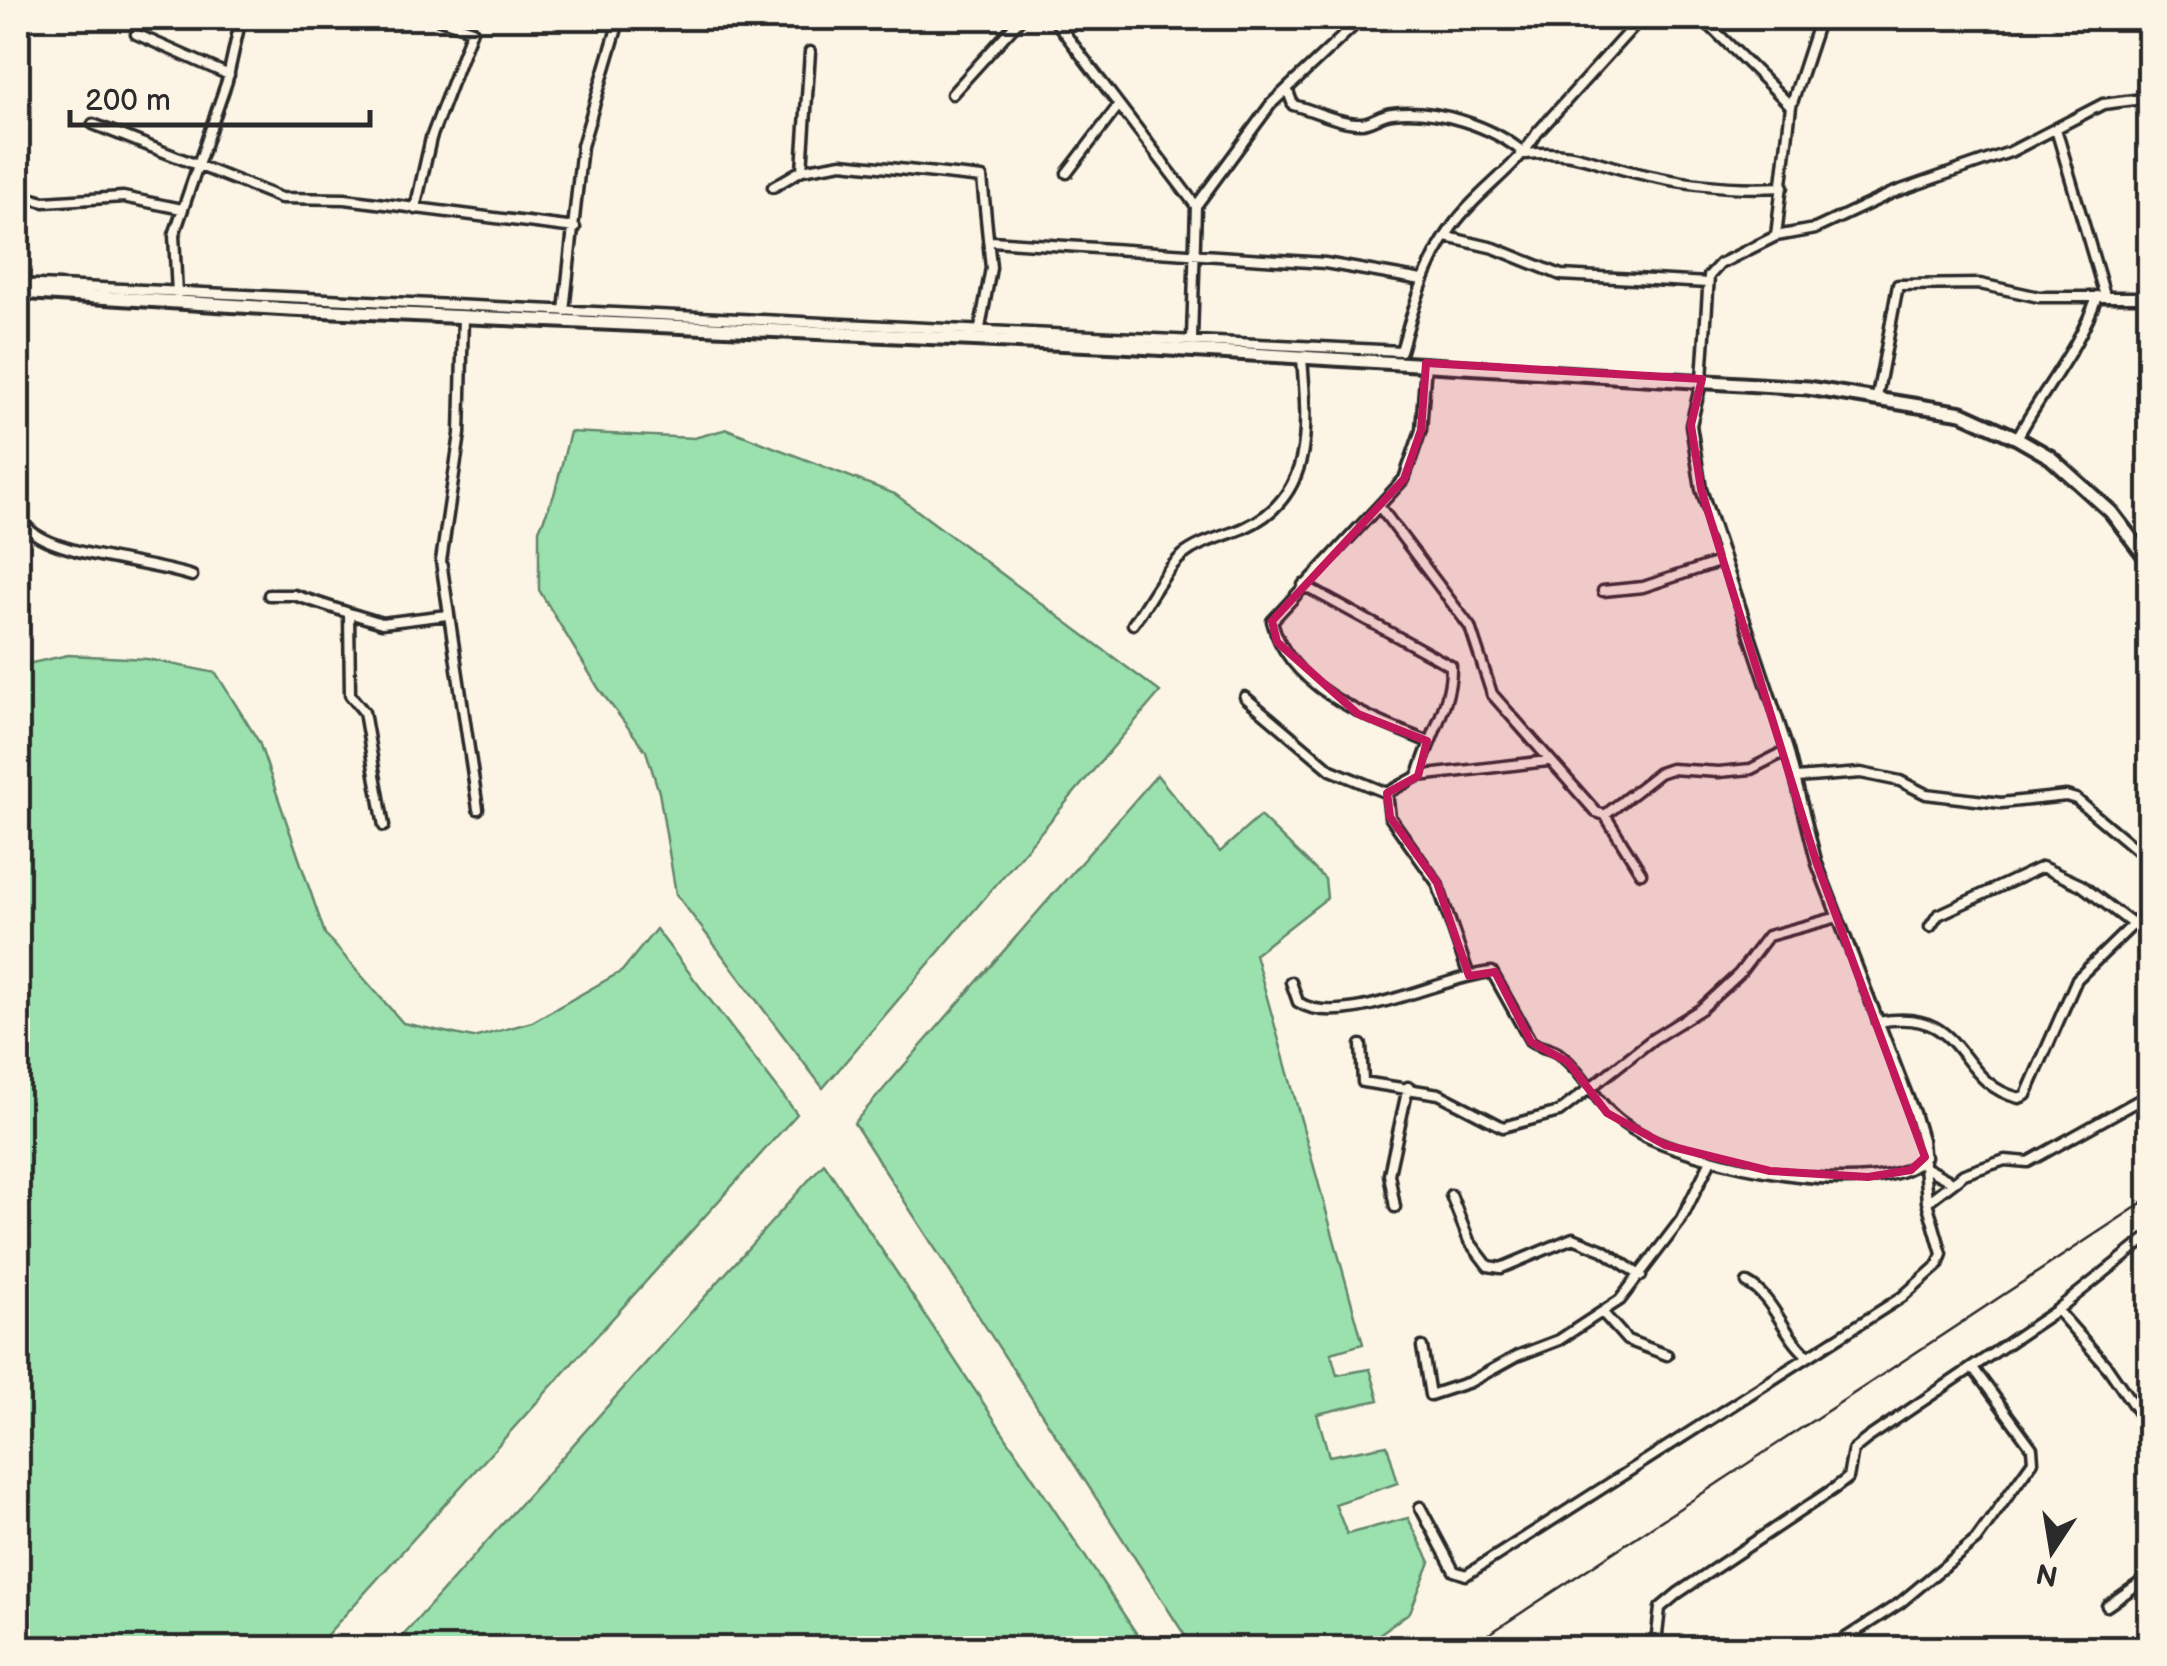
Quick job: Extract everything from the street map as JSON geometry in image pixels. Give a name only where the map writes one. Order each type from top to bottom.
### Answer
[{"type":"main road","points":[[18,292],[1426,363],[1702,379],[1876,397],[1962,413],[2050,457],[2111,512],[2150,563]]},
{"type":"street","points":[[176,294],[174,235],[229,74],[241,18]]},
{"type":"street","points":[[416,209],[430,138],[472,30],[436,18]]},
{"type":"street","points":[[564,311],[582,146],[620,18]]},
{"type":"street","points":[[952,94],[1021,18]]},
{"type":"street","points":[[1053,18],[1196,206]]},
{"type":"street","points":[[1192,339],[1196,206],[1237,147],[1362,18]]},
{"type":"street","points":[[18,284],[1402,351],[1422,280],[1455,222],[1525,154],[1537,132],[1641,18]]},
{"type":"street","points":[[1702,18],[1791,106]]},
{"type":"street","points":[[1776,236],[1791,106],[1820,18]]},
{"type":"street","points":[[136,34],[229,74]]},
{"type":"street","points":[[802,170],[810,52]]},
{"type":"street","points":[[1288,91],[1293,105],[1364,123],[1402,112],[1461,120],[1514,144],[1525,154],[1572,152],[1615,168],[1698,186],[1783,187]]},
{"type":"street","points":[[1420,1507],[1454,1571],[1466,1575],[1807,1354],[1902,1298],[1938,1265],[1942,1254],[1927,1202],[1925,1157],[1914,1113],[1818,864],[1788,750],[1700,489],[1692,446],[1693,402],[1702,379],[1708,283],[1720,264],[1776,236],[1815,230],[1892,192],[2010,152],[2103,104],[2150,98]]},
{"type":"street","points":[[1068,173],[1119,105]]},
{"type":"street","points":[[18,108],[18,133]]},
{"type":"street","points":[[92,124],[195,168],[281,198],[345,198],[575,228]]},
{"type":"street","points":[[2017,438],[2045,386],[2078,341],[2101,296],[2056,129]]},
{"type":"street","points":[[774,186],[802,170],[842,164],[982,178],[990,241],[980,328]]},
{"type":"street","points":[[18,195],[44,202],[123,197],[182,209]]},
{"type":"street","points":[[1446,237],[1494,248],[1561,275],[1708,283]]},
{"type":"street","points":[[990,241],[1325,264],[1422,280]]},
{"type":"street","points":[[1876,397],[1898,284],[1980,284],[2039,297],[2150,297]]},
{"type":"street","points":[[463,316],[460,434],[441,561],[478,810]]},
{"type":"street","points":[[1133,624],[1179,558],[1196,546],[1250,526],[1290,490],[1303,463],[1308,422],[1302,358]]},
{"type":"street","points":[[1426,363],[1415,456],[1404,479],[1272,622],[1277,642],[1332,699],[1427,741]]},
{"type":"street","points":[[1380,506],[1470,627],[1492,694],[1548,761],[1604,815],[1641,874]]},
{"type":"street","points":[[18,518],[36,535],[72,550],[128,558],[192,576]]},
{"type":"street","points":[[1602,591],[1643,587],[1724,560]]},
{"type":"street","points":[[1304,585],[1450,666],[1448,701],[1427,741],[1418,776]]},
{"type":"street","points":[[270,595],[294,595],[382,623],[448,615]]},
{"type":"street","points":[[349,613],[350,695],[364,712],[384,826]]},
{"type":"street","points":[[1245,697],[1331,770],[1386,793]]},
{"type":"street","points":[[1604,815],[1672,768],[1751,769],[1788,750]]},
{"type":"street","points":[[1386,793],[1418,776],[1548,761]]},
{"type":"street","points":[[1796,778],[1861,773],[1900,781],[1926,794],[2001,804],[2066,796],[2076,799],[2150,861]]},
{"type":"street","points":[[1386,793],[1390,817],[1437,883],[1469,976]]},
{"type":"street","points":[[1930,927],[1938,915],[2042,867],[2081,885],[2134,925]]},
{"type":"street","points":[[1878,1022],[1916,1018],[1932,1023],[1985,1077],[2019,1098],[2026,1095],[2077,979],[2150,908]]},
{"type":"street","points":[[1361,1046],[1363,1082],[1408,1086],[1439,1094],[1503,1127],[1559,1112],[1701,1009],[1739,974],[1768,936],[1838,917]]},
{"type":"street","points":[[1291,982],[1298,1002],[1319,1013],[1430,990],[1492,972],[1532,1042],[1556,1050],[1607,1113],[1639,1134],[1711,1160],[1845,1178],[1911,1170],[1925,1157]]},
{"type":"street","points":[[1396,1207],[1389,1174],[1402,1131],[1408,1086]]},
{"type":"street","points":[[1927,1202],[1950,1182],[1987,1165],[2028,1162],[2150,1094]]},
{"type":"street","points":[[1422,1348],[1430,1395],[1489,1374],[1603,1313],[1641,1276],[1681,1220],[1711,1160]]},
{"type":"street","points":[[1926,1168],[1950,1182]]},
{"type":"street","points":[[1451,1195],[1469,1241],[1488,1266],[1501,1268],[1573,1238],[1604,1250],[1641,1276]]},
{"type":"street","points":[[1647,1648],[1656,1644],[1660,1608],[1678,1592],[1835,1488],[1848,1478],[1854,1450],[1868,1438],[2057,1310],[2150,1236]]},
{"type":"street","points":[[1748,1283],[1761,1291],[1784,1332],[1807,1354]]},
{"type":"street","points":[[2057,1310],[2108,1368],[2150,1428]]},
{"type":"street","points":[[1603,1313],[1628,1340],[1667,1355]]},
{"type":"street","points":[[1830,1648],[1900,1604],[1976,1540],[2033,1462],[2032,1448],[1974,1369]]},
{"type":"street","points":[[2106,1606],[2150,1576]]},
{"type":"highlighted area","points":[[1426,363],[1702,379],[1691,425],[1701,489],[1817,864],[1925,1157],[1911,1170],[1868,1177],[1770,1171],[1665,1145],[1607,1113],[1568,1062],[1531,1042],[1495,972],[1469,976],[1437,883],[1390,817],[1387,793],[1418,776],[1427,741],[1358,714],[1277,642],[1272,621],[1404,479],[1421,430]]},
{"type":"green space","points":[[727,429],[895,494],[1160,692],[823,1088],[676,894],[659,792],[646,751],[599,689],[539,590],[539,530],[554,495],[570,432],[694,438]]},
{"type":"green space","points":[[68,655],[147,659],[216,673],[259,742],[325,934],[403,1023],[473,1038],[532,1022],[622,971],[656,929],[797,1114],[315,1648],[18,1648],[18,666]]},
{"type":"green space","points":[[1157,775],[1220,852],[1260,816],[1325,879],[1327,898],[1255,954],[1363,1344],[1331,1353],[1337,1375],[1370,1369],[1379,1400],[1317,1414],[1329,1456],[1387,1445],[1398,1483],[1335,1504],[1347,1534],[1408,1518],[1430,1562],[1410,1612],[1360,1648],[1193,1648],[854,1123]]},
{"type":"green space","points":[[824,1163],[1146,1648],[392,1648]]},
{"type":"railway","points":[[1468,1648],[2150,1198]]}]
